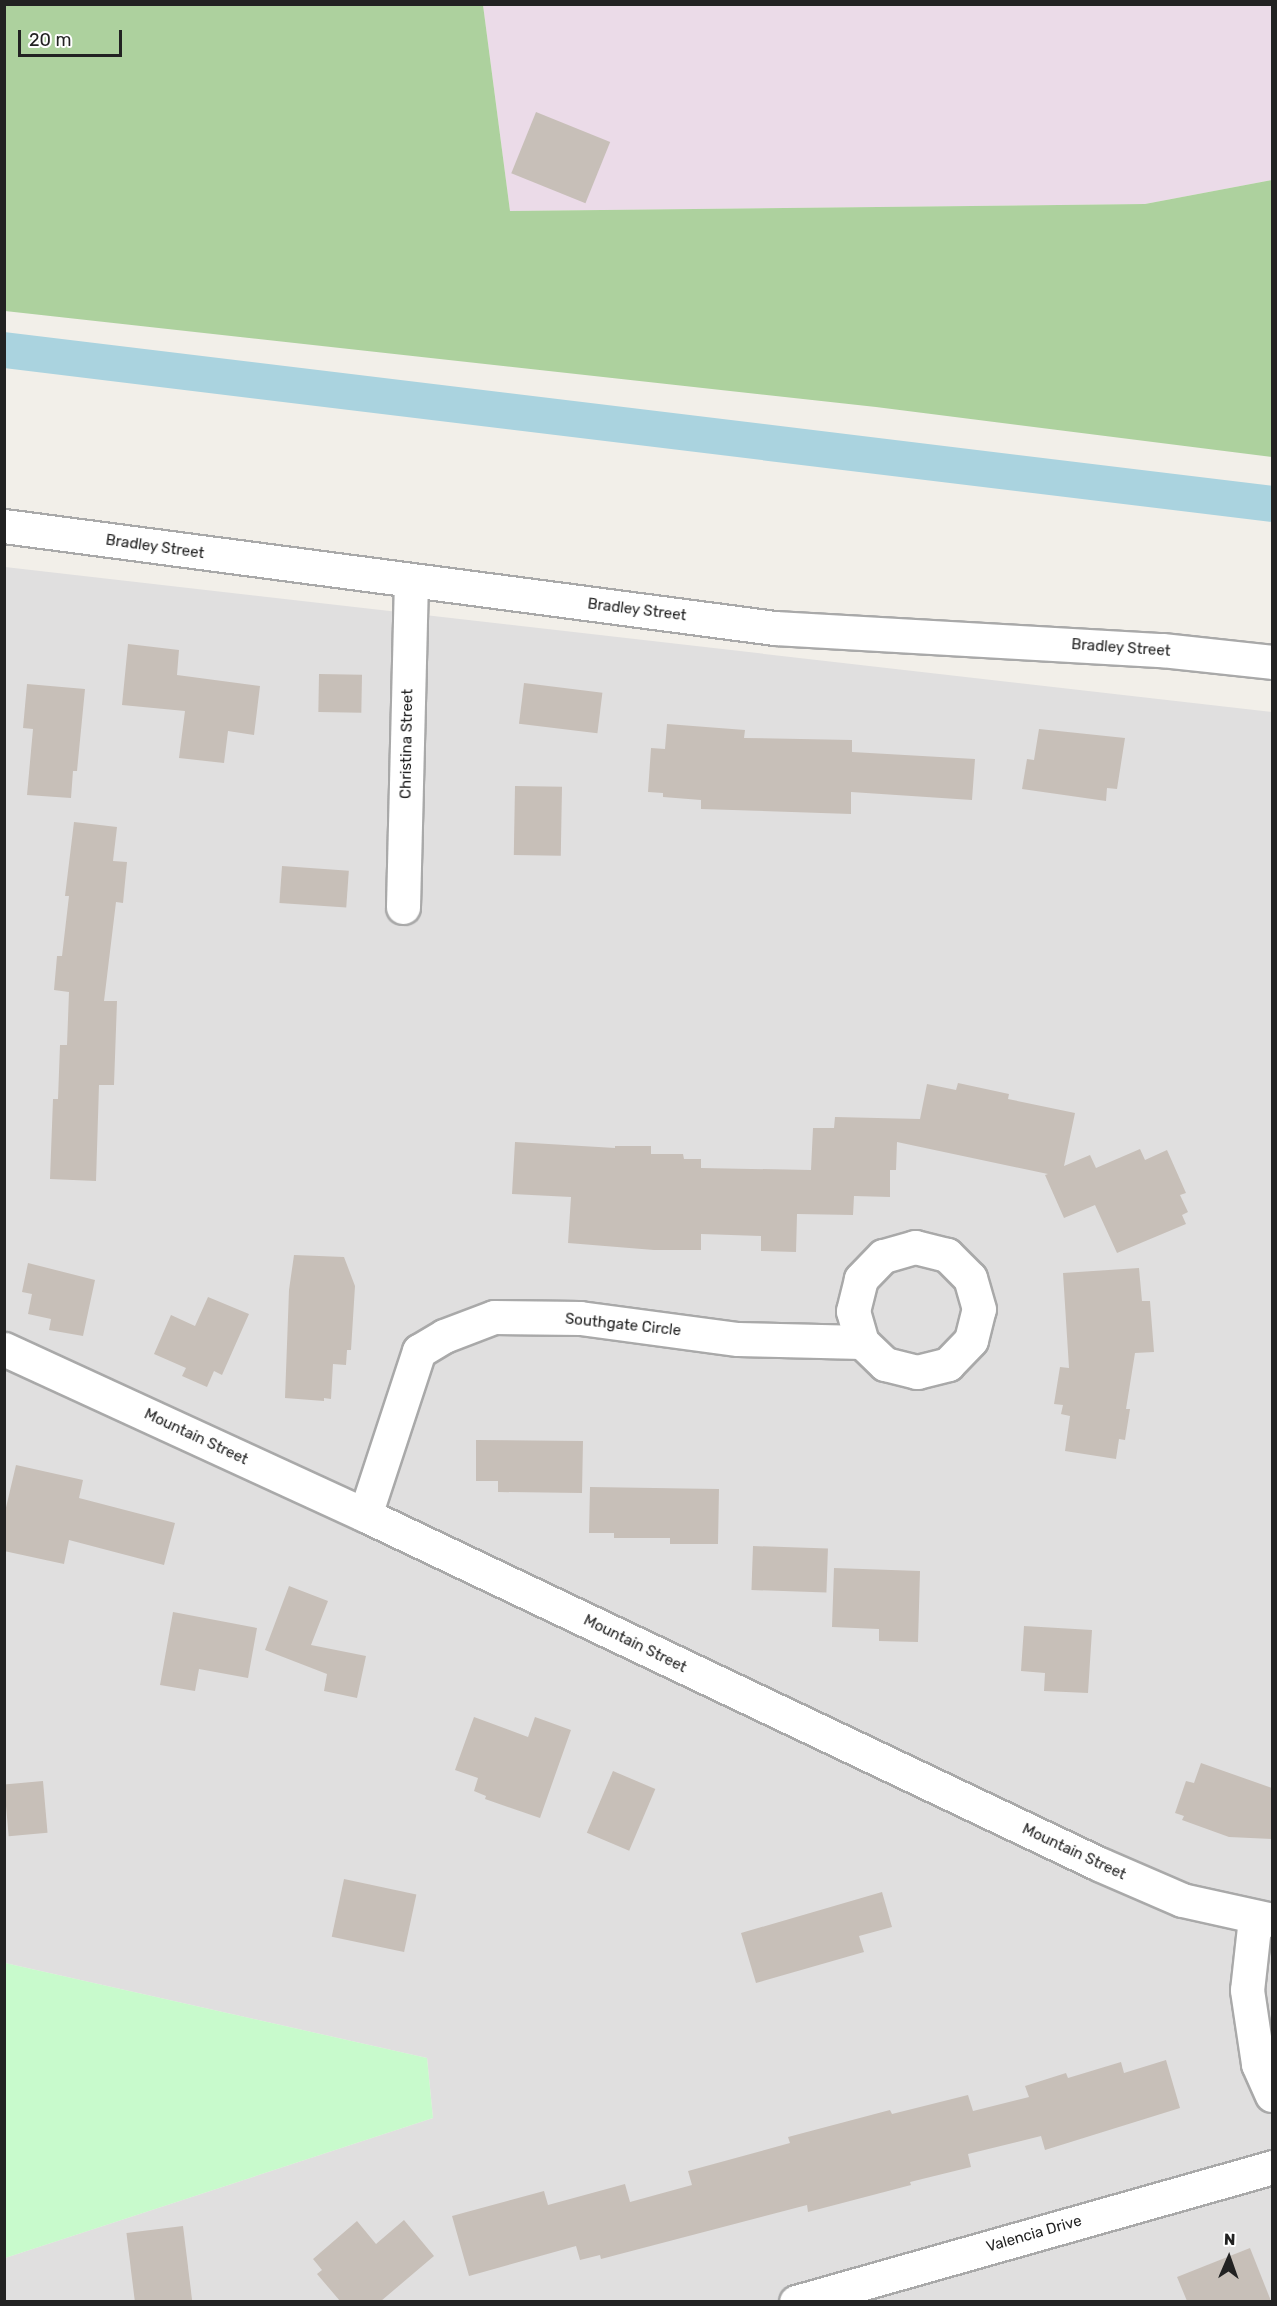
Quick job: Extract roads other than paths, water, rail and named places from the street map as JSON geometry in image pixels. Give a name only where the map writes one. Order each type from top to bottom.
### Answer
[{"type":"street","name":"Bradley Street","points":[[4,526],[775,628],[1162,650],[1272,662]]},
{"type":"street","name":"Christina Street","points":[[403,907],[411,580]]},
{"type":"street","name":"Southgate Circle","points":[[365,1515],[419,1350],[444,1336],[494,1317],[580,1318],[738,1339],[862,1342]]},
{"type":"street","name":"Mountain Street","points":[[4,1348],[365,1515],[1099,1864],[1182,1900],[1264,1919]]},
{"type":"street","points":[[1264,1919],[1247,1990],[1258,2064],[1272,2095]]},
{"type":"street","name":"Valencia Drive","points":[[796,2301],[884,2289],[1272,2167]]},
{"type":"waterway","points":[[4,350],[1272,504]]}]
